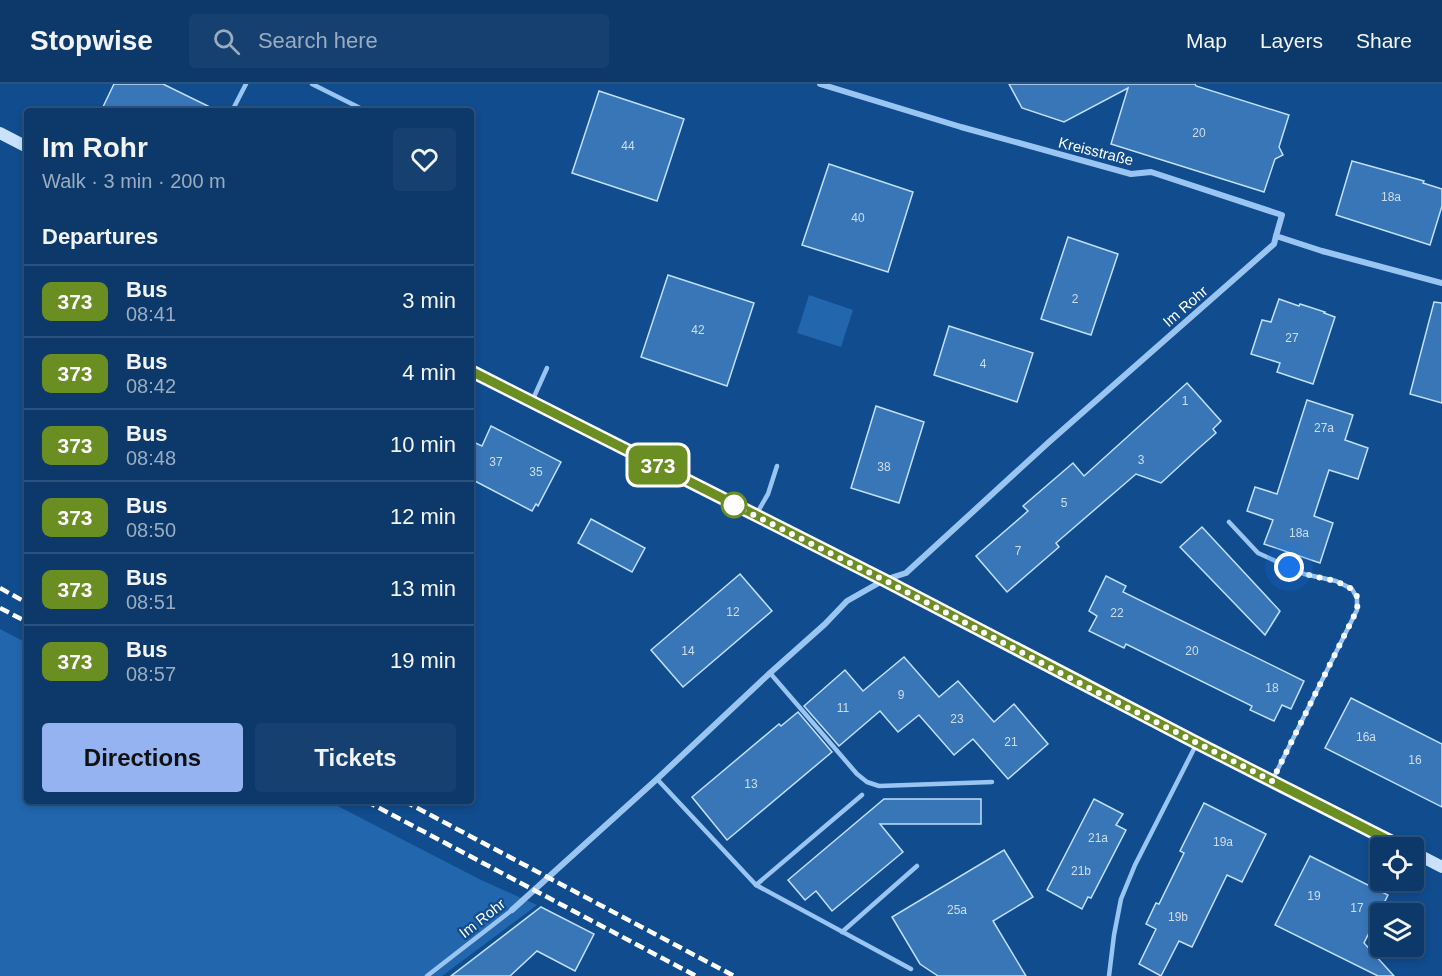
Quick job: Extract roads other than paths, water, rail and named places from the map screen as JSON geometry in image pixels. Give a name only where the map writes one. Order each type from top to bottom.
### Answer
[{"type":"street","name":"Kreisstraße","points":[[820,84],[961,127],[1131,174],[1151,172],[1282,215],[1276,236]]},
{"type":"street","points":[[0,133],[24,145]]},
{"type":"street","points":[[1276,236],[1322,251],[1442,282]]},
{"type":"street","name":"Im Rohr","points":[[512,910],[657,779],[847,601],[884,580],[906,573],[1049,442],[1274,244],[1276,236]]},
{"type":"street","points":[[474,373],[884,580],[1382,837]]},
{"type":"street","points":[[1424,858],[1442,867]]},
{"type":"lane","points":[[234,108],[246,84]]},
{"type":"lane","points":[[312,84],[360,108]]},
{"type":"lane","points":[[531,402],[547,368]]},
{"type":"lane","points":[[756,516],[768,494],[777,466]]},
{"type":"lane","points":[[1229,522],[1258,553],[1304,574],[1336,581],[1352,589],[1358,598],[1357,610],[1272,781]]},
{"type":"lane","points":[[770,673],[857,774],[867,782],[879,786],[992,782]]},
{"type":"lane","points":[[1109,976],[1121,899],[1135,865],[1197,743]]},
{"type":"lane","points":[[657,779],[756,885],[911,969]]},
{"type":"lane","points":[[756,885],[862,795]]},
{"type":"lane","points":[[842,932],[917,866]]},
{"type":"lane","name":"Im Rohr","points":[[427,976],[512,910]]},
{"type":"railway","points":[[0,588],[24,601]]},
{"type":"railway","points":[[0,608],[24,620]]},
{"type":"railway","points":[[372,804],[696,976]]},
{"type":"railway","points":[[410,804],[734,976]]}]
